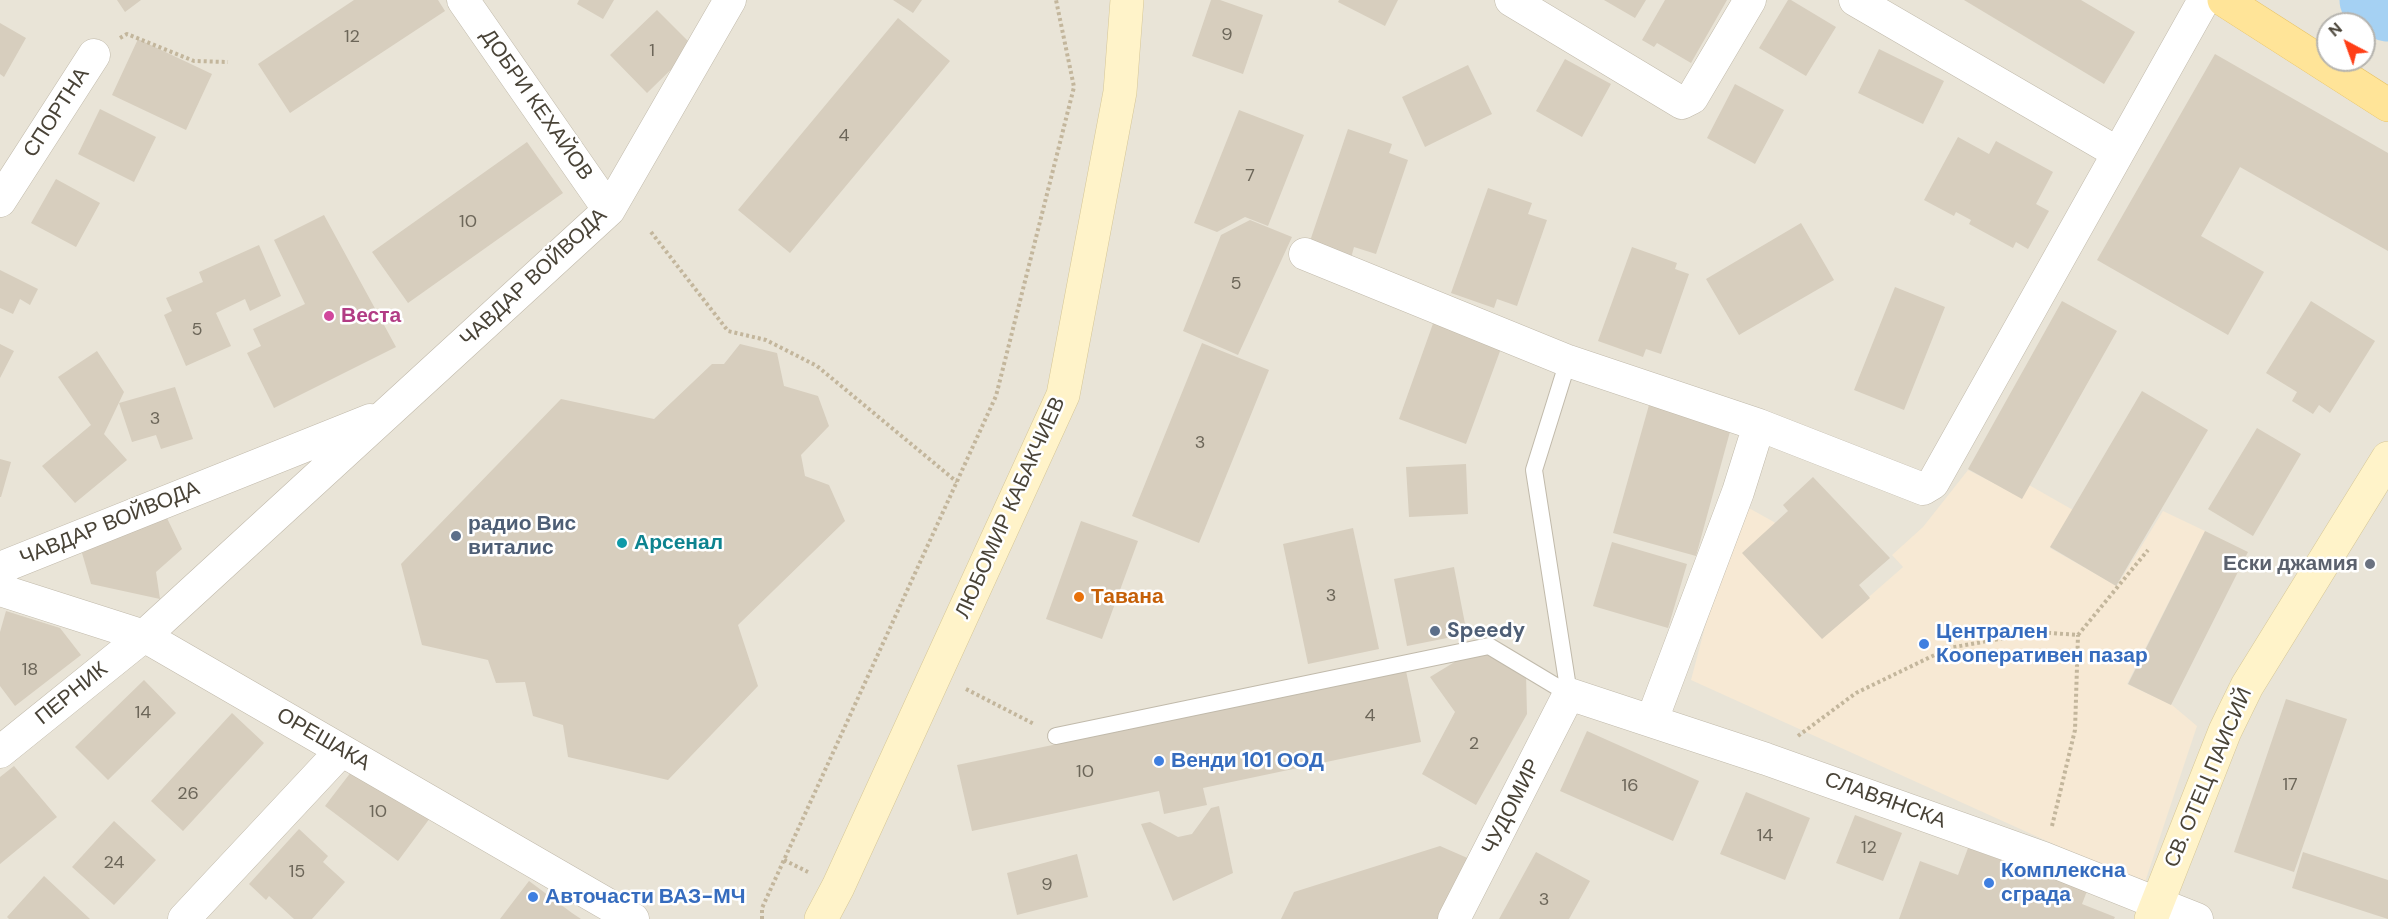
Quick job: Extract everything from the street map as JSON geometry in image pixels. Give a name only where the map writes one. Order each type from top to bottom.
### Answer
[{"type":"main road","points":[[2224,0],[2388,105]]},
{"type":"street","name":"ДОБРИ КЕХАЙОВ","points":[[462,0],[609,210]]},
{"type":"street","name":"ЧАВДАР ВОЙВОДА","points":[[144,636],[609,210],[730,0]]},
{"type":"street","name":"ЛЮБОМИР КАБАКЧИЕВ","points":[[821,919],[838,887],[1063,395],[1120,92],[1127,0]]},
{"type":"street","points":[[1511,0],[1682,103],[1692,98],[1750,0]]},
{"type":"street","points":[[1855,0],[2118,153]]},
{"type":"street","points":[[1305,254],[1568,361],[1759,425],[1923,489],[1933,483],[2204,0]]},
{"type":"street","name":"СПОРТНА","points":[[0,201],[94,55]]},
{"type":"street","name":"ЧАВДАР ВОЙВОДА","points":[[0,568],[387,413]]},
{"type":"street","points":[[1652,720],[1738,492],[1759,425]]},
{"type":"street","name":"СВ. ОТЕЦ ПАИСИЙ","points":[[2154,910],[2225,731],[2247,686],[2388,458]]},
{"type":"street","name":"ОРЕШАКА","points":[[0,590],[144,636],[633,919]]},
{"type":"street","name":"ПЕРНИК","points":[[0,752],[144,636]]},
{"type":"street","name":"СЛАВЯНСКА","points":[[1569,694],[1766,759],[2044,858],[2154,910],[2197,919]]},
{"type":"street","name":"ЧУДОМИР","points":[[1454,919],[1569,694]]},
{"type":"street","points":[[184,919],[341,751]]},
{"type":"lane","points":[[1568,361],[1534,470],[1569,694]]},
{"type":"lane","points":[[1056,736],[1489,646],[1569,694]]},
{"type":"path","points":[[762,919],[762,908],[996,396],[1074,87],[1056,0]]},
{"type":"path","points":[[94,55],[127,34],[194,61],[228,62]]},
{"type":"path","points":[[651,232],[728,331],[766,340],[817,366],[957,482]]},
{"type":"path","points":[[2044,858],[2074,730],[2078,634],[2148,550]]},
{"type":"path","points":[[1766,759],[1856,693],[1949,648],[2038,632],[2078,634]]},
{"type":"path","points":[[936,673],[1056,736]]},
{"type":"shaded area","points":[[0,0],[2388,0],[2388,919],[0,919]]},
{"type":"shaded area","name":"Централен Кооперативен пазар","points":[[1968,470],[2021,497],[2029,485],[2073,510],[2050,548],[2117,586],[2163,511],[2205,531],[2127,684],[2172,705],[2197,726],[2144,885],[1691,680],[1738,502],[1774,522],[1855,609],[1903,567],[1892,555],[1923,527]]},
{"type":"building","points":[[117,0],[141,0],[125,12]]},
{"type":"building","points":[[354,0],[438,0],[445,11],[290,113],[258,64]]},
{"type":"building","points":[[579,0],[614,0],[603,19],[577,4]]},
{"type":"building","points":[[893,0],[922,0],[913,13]]},
{"type":"building","points":[[1211,0],[1220,0],[1263,15],[1243,74],[1192,56]]},
{"type":"building","points":[[1339,0],[1398,0],[1385,26],[1338,2]]},
{"type":"building","points":[[1604,0],[1646,0],[1635,18]]},
{"type":"building","points":[[1665,0],[1727,0],[1691,63],[1657,43],[1654,47],[1642,40]]},
{"type":"building","points":[[1788,0],[1836,27],[1806,76],[1759,48]]},
{"type":"building","points":[[1964,0],[2081,0],[2135,32],[2104,84]]},
{"type":"building","points":[[657,10],[694,47],[647,93],[610,55]]},
{"type":"building","points":[[898,18],[950,61],[790,253],[738,210]]},
{"type":"building","points":[[0,23],[26,38],[4,77],[0,74]]},
{"type":"building","points":[[138,39],[212,74],[186,130],[112,95]]},
{"type":"building","points":[[1879,49],[1944,81],[1923,124],[1858,93]]},
{"type":"building","points":[[2215,54],[2388,153],[2388,251],[2240,167],[2201,236],[2264,272],[2228,335],[2097,260]]},
{"type":"building","points":[[1565,59],[1611,84],[1582,137],[1536,111]]},
{"type":"building","points":[[1468,65],[1492,114],[1425,147],[1402,97]]},
{"type":"building","points":[[1735,84],[1784,110],[1755,164],[1707,138]]},
{"type":"building","points":[[100,109],[156,137],[134,182],[78,154]]},
{"type":"building","points":[[1239,110],[1304,135],[1268,226],[1245,217],[1217,232],[1194,223]]},
{"type":"building","points":[[1348,129],[1392,144],[1389,153],[1408,160],[1376,254],[1354,247],[1351,258],[1309,244]]},
{"type":"building","points":[[1958,137],[1989,154],[1996,141],[2053,172],[2036,204],[2049,211],[2028,249],[2016,242],[2013,248],[1969,224],[1971,220],[1956,212],[1954,216],[1924,200]]},
{"type":"building","points":[[527,142],[563,193],[408,303],[372,252]]},
{"type":"building","points":[[56,179],[100,203],[76,247],[31,223]]},
{"type":"building","points":[[1488,188],[1532,203],[1528,214],[1547,220],[1517,306],[1497,299],[1494,308],[1451,293]]},
{"type":"building","name":"Веста","points":[[324,215],[396,347],[274,408],[247,353],[261,346],[253,329],[305,304],[274,240]]},
{"type":"building","points":[[1250,220],[1292,237],[1238,355],[1183,331],[1221,235]]},
{"type":"building","points":[[1801,223],[1834,280],[1739,335],[1706,279]]},
{"type":"building","points":[[259,245],[281,296],[250,311],[245,299],[216,313],[231,346],[186,366],[164,315],[172,311],[166,298],[203,282],[199,272]]},
{"type":"building","points":[[1632,247],[1677,263],[1675,269],[1689,274],[1661,354],[1646,349],[1643,357],[1598,341]]},
{"type":"building","points":[[0,270],[38,289],[30,305],[20,299],[13,314],[0,308]]},
{"type":"building","points":[[1895,287],[1945,307],[1904,410],[1854,390]]},
{"type":"building","points":[[2062,301],[2117,331],[2022,499],[1968,469]]},
{"type":"building","points":[[2311,301],[2375,341],[2330,413],[2319,405],[2313,414],[2292,401],[2297,392],[2266,373]]},
{"type":"building","points":[[1435,318],[1503,343],[1466,444],[1399,419]]},
{"type":"building","points":[[1202,343],[1269,370],[1199,543],[1132,516]]},
{"type":"building","points":[[0,344],[14,351],[0,378]]},
{"type":"building","name":"Арсенал","points":[[740,344],[777,353],[784,386],[818,396],[829,426],[801,455],[805,476],[829,485],[845,521],[738,625],[758,686],[668,780],[568,757],[563,725],[533,716],[525,682],[496,683],[488,660],[422,645],[401,564],[561,399],[654,419],[712,364],[724,364]]},
{"type":"building","points":[[97,351],[124,392],[104,434],[127,460],[75,503],[42,466],[91,425],[58,377]]},
{"type":"building","points":[[175,387],[193,439],[161,449],[156,435],[132,442],[119,403]]},
{"type":"building","points":[[2142,391],[2208,430],[2116,586],[2050,547]]},
{"type":"building","points":[[1649,405],[1731,428],[1696,556],[1613,533]]},
{"type":"building","points":[[2257,428],[2301,454],[2253,536],[2208,509]]},
{"type":"building","points":[[0,459],[11,462],[1,497],[0,497]]},
{"type":"building","points":[[1466,464],[1468,514],[1409,517],[1406,467]]},
{"type":"building","points":[[1813,477],[1890,558],[1859,585],[1870,598],[1822,639],[1742,553],[1788,511],[1783,505]]},
{"type":"building","points":[[165,514],[182,549],[156,572],[160,599],[91,584],[82,553]]},
{"type":"building","points":[[1081,521],[1138,541],[1102,639],[1046,619]]},
{"type":"building","points":[[1353,528],[1379,649],[1308,664],[1283,544]]},
{"type":"building","points":[[2205,531],[2248,552],[2171,705],[2128,684]]},
{"type":"building","points":[[1612,542],[1687,564],[1668,628],[1593,606]]},
{"type":"building","points":[[1454,567],[1467,634],[1407,646],[1394,579]]},
{"type":"building","points":[[6,611],[60,628],[81,655],[15,706],[0,686],[0,632]]},
{"type":"building","points":[[1476,649],[1526,673],[1527,714],[1476,805],[1422,774],[1455,712],[1430,677]]},
{"type":"building","points":[[1406,671],[1421,742],[1203,788],[1207,805],[1164,814],[1159,791],[972,831],[957,765]]},
{"type":"building","points":[[144,680],[176,713],[108,780],[75,747]]},
{"type":"building","points":[[2286,699],[2347,719],[2294,872],[2234,852]]},
{"type":"building","points":[[232,713],[264,743],[183,831],[151,801]]},
{"type":"building","points":[[1587,731],[1699,781],[1673,841],[1560,791]]},
{"type":"building","points":[[358,763],[430,818],[398,861],[325,806]]},
{"type":"building","points":[[14,766],[57,817],[0,864],[0,777]]},
{"type":"building","points":[[1746,792],[1810,818],[1785,880],[1720,854]]},
{"type":"building","points":[[1219,806],[1233,873],[1173,901],[1141,824],[1150,822],[1178,837],[1192,834],[1211,808]]},
{"type":"building","points":[[1855,815],[1902,833],[1883,881],[1836,863]]},
{"type":"building","points":[[114,821],[156,860],[114,905],[72,867]]},
{"type":"building","points":[[299,829],[328,856],[323,862],[345,882],[312,919],[294,919],[269,896],[266,900],[249,884]]},
{"type":"building","points":[[1440,846],[1472,860],[1439,919],[1281,919],[1294,892]]},
{"type":"building","name":"Комплексна сграда","points":[[1968,848],[2087,891],[2082,904],[2115,917],[2114,919],[1899,919],[1920,861],[1958,875]]},
{"type":"building","points":[[1536,852],[1590,881],[1569,919],[1499,919]]},
{"type":"building","points":[[2303,852],[2388,880],[2388,919],[2292,888]]},
{"type":"building","points":[[1077,854],[1088,897],[1017,915],[1007,873]]},
{"type":"building","points":[[44,876],[90,919],[9,919],[7,917]]},
{"type":"building","name":"Авточасти ВАЗ-МЧ","points":[[529,881],[572,913],[581,919],[500,919]]},
{"type":"waterway","points":[[2371,0],[2388,10]]},
{"type":"place","name":"Веста","points":[[329,316]]},
{"type":"place","name":"радио Вис виталис","points":[[456,536]]},
{"type":"place","name":"Арсенал","points":[[622,543]]},
{"type":"place","name":"Ески джамия","points":[[2370,564]]},
{"type":"place","name":"Тавана","points":[[1079,597]]},
{"type":"place","name":"Speedy","points":[[1435,631]]},
{"type":"place","name":"Централен Кооперативен пазар","points":[[1924,644]]},
{"type":"place","name":"Венди 101 ООД","points":[[1159,761]]},
{"type":"place","name":"Комплексна сграда","points":[[1989,883]]},
{"type":"place","name":"Авточасти ВАЗ-МЧ","points":[[533,897]]}]
